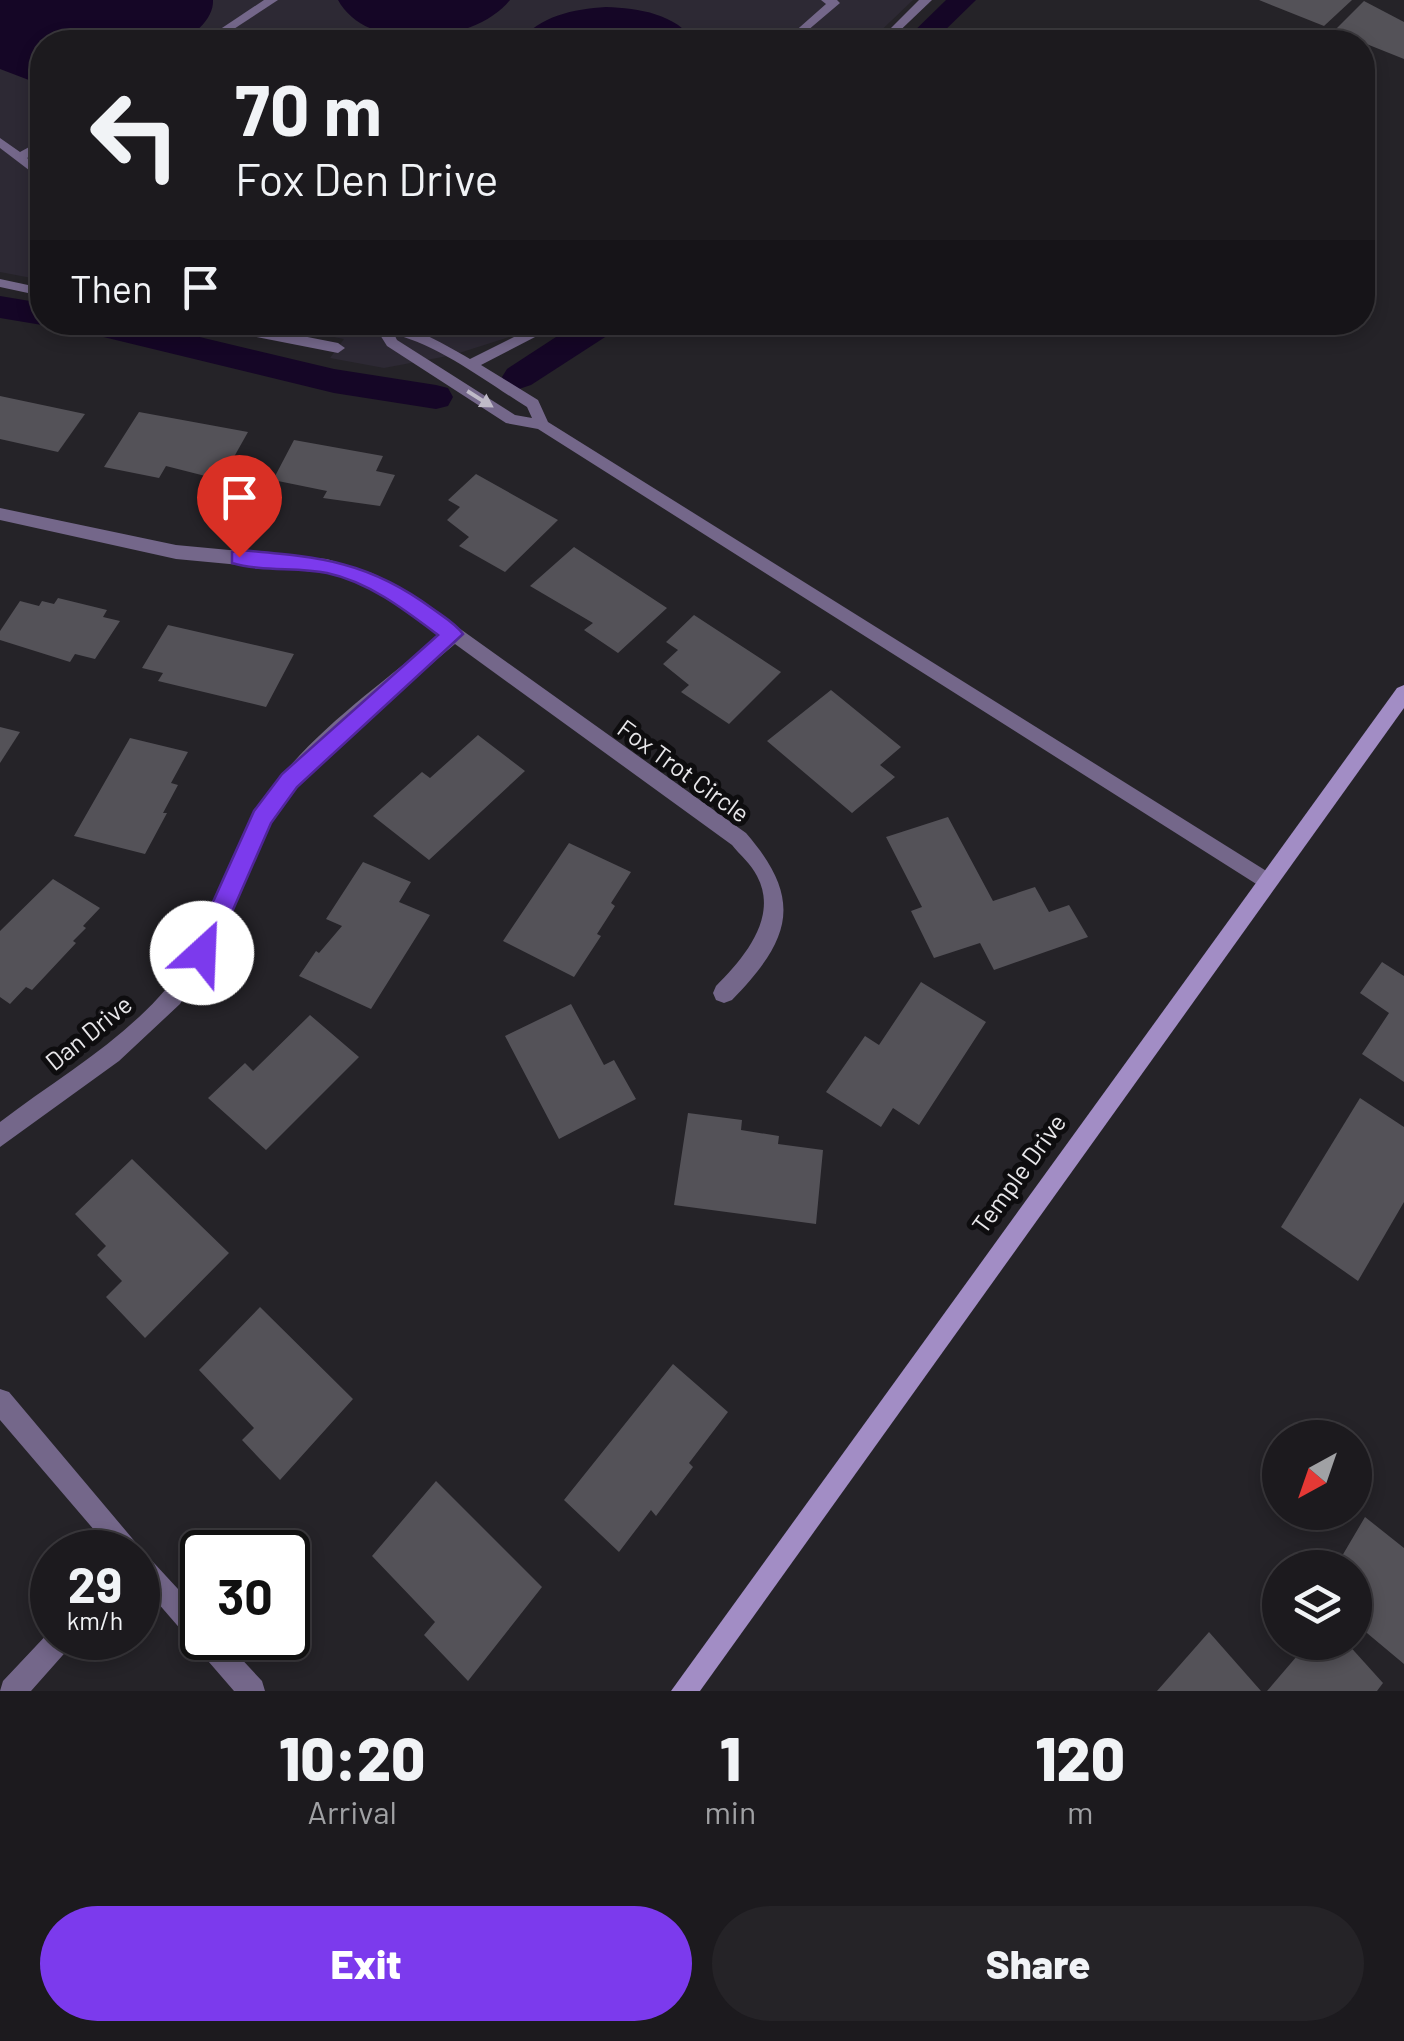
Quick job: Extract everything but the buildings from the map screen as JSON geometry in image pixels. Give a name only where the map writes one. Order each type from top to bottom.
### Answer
[{"type":"street","name":"Fox Trot Circle","points":[[0,514],[176,552],[328,566],[366,578],[404,598],[739,839],[768,877],[773,918],[756,962],[724,993]]},
{"type":"street","name":"Dan Drive","points":[[0,1136],[133,1036],[172,996],[202,953],[262,818],[290,780],[453,634]]},
{"type":"street","name":"Temple Drive","points":[[684,1691],[1404,693]]},
{"type":"street","points":[[0,1401],[111,1530]]},
{"type":"street","points":[[160,1586],[180,1609]]},
{"type":"street","points":[[13,1691],[41,1660]]},
{"type":"street","points":[[225,1660],[252,1691]]},
{"type":"lane","points":[[226,30],[272,0]]},
{"type":"lane","points":[[802,30],[834,3],[827,0]]},
{"type":"lane","points":[[895,30],[926,0]]},
{"type":"lane","points":[[0,142],[30,166]]},
{"type":"lane","points":[[20,157],[30,151]]},
{"type":"lane","points":[[0,284],[30,290]]},
{"type":"lane","points":[[272,335],[338,348]]},
{"type":"lane","points":[[385,335],[392,343],[511,418],[542,425],[1267,881]]},
{"type":"lane","points":[[414,335],[533,404],[542,425]]},
{"type":"lane","points":[[470,365],[530,335]]},
{"type":"shaded area","points":[[0,0],[913,0],[882,30],[30,30],[30,278],[0,272]]},
{"type":"shaded area","points":[[0,0],[213,0],[210,15],[196,30],[30,30],[30,80],[0,69]]},
{"type":"shaded area","points":[[338,0],[510,0],[494,15],[460,30],[376,30],[353,18]]},
{"type":"shaded area","points":[[631,9],[656,14],[684,30],[531,30],[558,15],[581,10]]},
{"type":"shaded area","points":[[323,335],[516,335],[453,355],[384,368],[330,358],[344,339]]},
{"type":"waterway","points":[[930,30],[962,0]]},
{"type":"waterway","points":[[0,307],[30,312]]},
{"type":"waterway","points":[[141,335],[334,381],[436,397]]},
{"type":"waterway","points":[[519,377],[584,335]]},
{"type":"route","points":[[202,953],[262,818],[290,780],[329,741],[453,634],[404,598],[366,578],[292,560],[239,557]]}]
